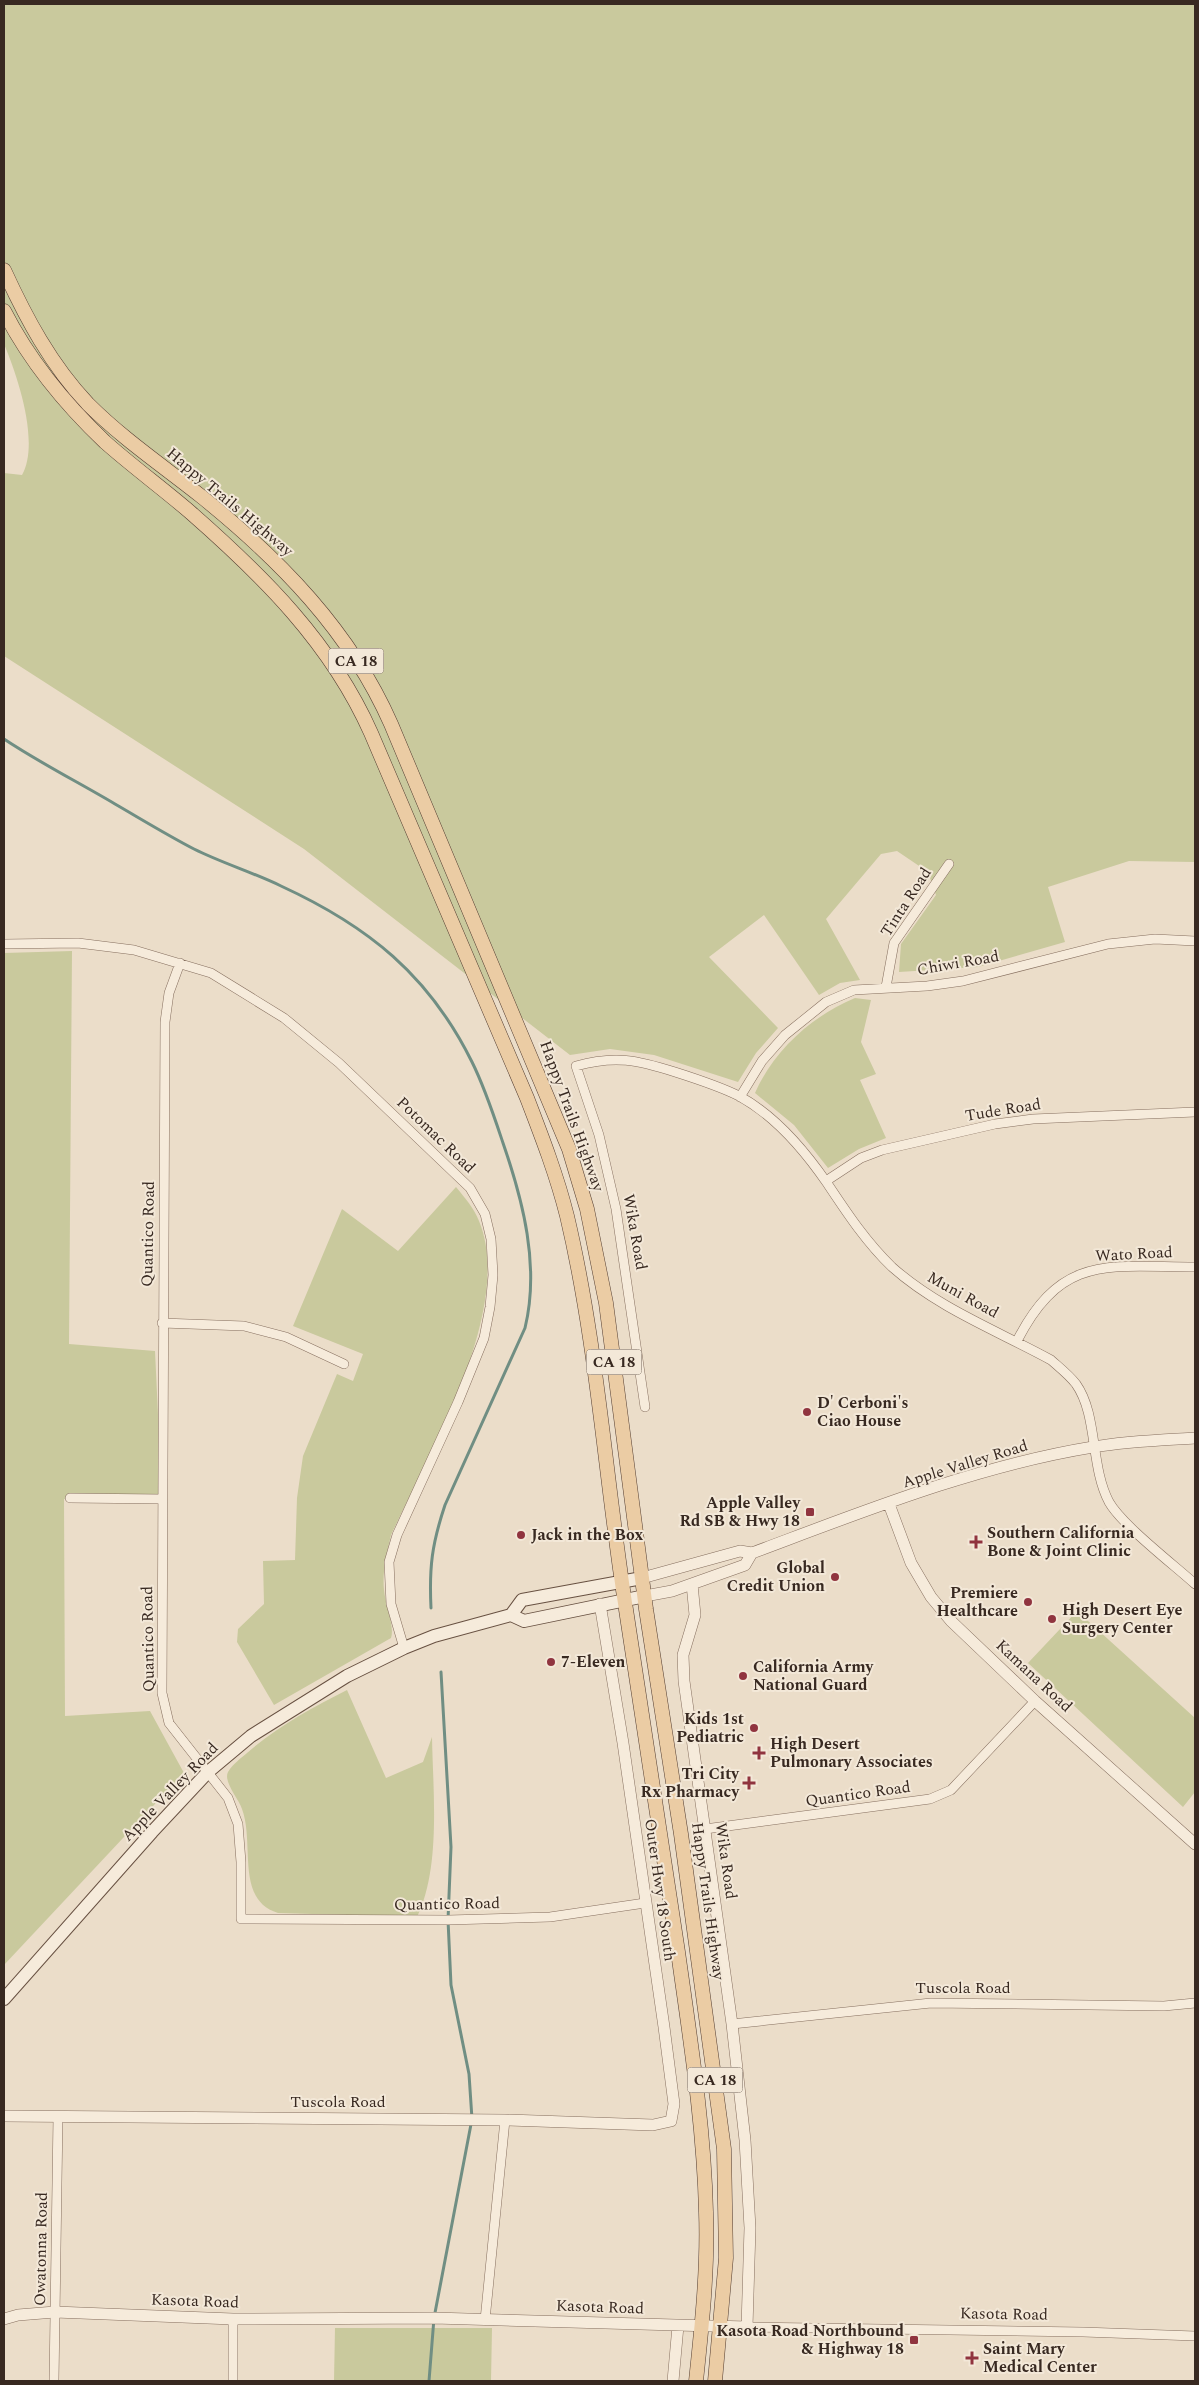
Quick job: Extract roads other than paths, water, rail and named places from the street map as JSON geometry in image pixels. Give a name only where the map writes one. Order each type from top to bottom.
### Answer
[{"type":"main road","name":"Happy Trails Highway","points":[[4,270],[22,310],[43,346],[63,375],[81,396],[118,432],[267,552],[331,622],[363,671],[383,706],[569,1149],[587,1209],[606,1303],[642,1578],[684,1853],[724,2149],[726,2258],[721,2327],[714,2381]]},
{"type":"main road","name":"Happy Trails Highway","points":[[4,311],[29,354],[77,414],[106,442],[253,568],[314,635],[364,716],[528,1098],[566,1214],[592,1346],[622,1582],[684,1996],[703,2149],[706,2215],[702,2327],[696,2381]]},
{"type":"main road","name":"Apple Valley Road","points":[[4,2000],[152,1832],[208,1772],[251,1736],[347,1676],[404,1648],[434,1636],[511,1615],[522,1600],[642,1578]]},
{"type":"main road","name":"Apple Valley Road","points":[[511,1615],[524,1621],[645,1596]]},
{"type":"street","name":"Tinta Road","points":[[886,987],[894,943],[949,864]]},
{"type":"street","name":"Chiwi Road","points":[[740,1097],[762,1061],[805,1017],[826,1002],[854,990],[927,986],[964,981],[1108,944],[1155,939],[1195,941]]},
{"type":"street","name":"Potomac Road","points":[[4,944],[78,943],[134,950],[211,973],[284,1018],[339,1063],[470,1188],[485,1214],[491,1239],[493,1275],[484,1338],[458,1402],[397,1535],[389,1562],[391,1604],[404,1648]]},
{"type":"street","name":"Quantico Road","points":[[180,963],[170,993],[165,1022],[162,1323],[162,1692],[169,1723],[228,1798],[238,1824],[241,1862],[241,1919],[448,1920],[553,1917],[645,1903]]},
{"type":"street","name":"Muni Road","points":[[576,1066],[599,1059],[617,1058],[639,1061],[706,1083],[740,1097],[772,1120],[796,1144],[826,1181],[854,1224],[872,1246],[908,1280],[934,1300],[1052,1360],[1077,1386],[1087,1408],[1101,1485],[1110,1504],[1125,1521],[1195,1584]]},
{"type":"street","name":"Wika Road","points":[[576,1066],[598,1135],[616,1209],[645,1407]]},
{"type":"street","name":"Tude Road","points":[[826,1181],[861,1158],[882,1150],[995,1124],[1033,1119],[1195,1112]]},
{"type":"street","name":"Wato Road","points":[[1017,1342],[1030,1316],[1050,1292],[1077,1275],[1111,1267],[1195,1267]]},
{"type":"street","points":[[162,1323],[244,1326],[286,1337],[344,1364]]},
{"type":"street","name":"Apple Valley Road","points":[[642,1578],[740,1551],[752,1553],[889,1504],[1015,1463],[1093,1447],[1195,1438]]},
{"type":"street","points":[[70,1498],[162,1499]]},
{"type":"street","name":"Kamana Road","points":[[889,1504],[912,1563],[931,1597],[950,1621],[1035,1701],[1195,1844]]},
{"type":"street","name":"Apple Valley Road","points":[[645,1596],[692,1584],[745,1565],[752,1553]]},
{"type":"street","name":"Wika Road","points":[[692,1584],[695,1615],[683,1655],[684,1681],[732,2024],[749,2188],[747,2327]]},
{"type":"street","name":"Outer Hwy 18 South","points":[[600,1604],[612,1671],[674,2104],[671,2121]]},
{"type":"street","name":"Quantico Road","points":[[705,1829],[930,1799],[951,1790],[1035,1701]]},
{"type":"street","name":"Tuscola Road","points":[[732,2024],[922,2004],[1164,2006],[1195,2003]]},
{"type":"street","name":"Tuscola Road","points":[[4,2116],[505,2120],[653,2125],[671,2121]]},
{"type":"street","name":"Owatonna Road","points":[[54,2381],[58,2117]]},
{"type":"street","points":[[485,2320],[505,2120]]},
{"type":"street","name":"Kasota Road","points":[[4,2319],[18,2314],[56,2312],[233,2319],[485,2320],[702,2327],[1195,2336]]},
{"type":"street","points":[[233,2319],[233,2381]]},
{"type":"street","points":[[673,2381],[678,2326]]},
{"type":"waterway","points":[[4,739],[184,844],[215,859],[270,881],[342,918],[393,956],[416,979],[436,1003],[455,1031],[472,1062],[485,1092],[517,1188],[527,1234],[531,1281],[525,1328],[445,1505],[432,1556],[431,1608]]},
{"type":"waterway","points":[[429,2381],[434,2318],[472,2119],[469,2074],[451,1985],[448,1920],[451,1847],[441,1672]]},
{"type":"place","name":"D' Cerboni's Ciao House","points":[[807,1412]]},
{"type":"place","name":"Apple Valley Rd SB & Hwy 18","points":[[810,1512]]},
{"type":"place","name":"Jack in the Box","points":[[521,1535]]},
{"type":"place","name":"Southern California Bone & Joint Clinic","points":[[976,1542]]},
{"type":"place","name":"Global Credit Union","points":[[835,1577]]},
{"type":"place","name":"Premiere Healthcare","points":[[1028,1602]]},
{"type":"place","name":"High Desert Eye Surgery Center","points":[[1052,1619]]},
{"type":"place","name":"7-Eleven","points":[[551,1662]]},
{"type":"place","name":"California Army National Guard","points":[[743,1676]]},
{"type":"place","name":"Kids 1st Pediatric","points":[[754,1728]]},
{"type":"place","name":"High Desert Pulmonary Associates","points":[[759,1753]]},
{"type":"place","name":"Tri City Rx Pharmacy","points":[[749,1783]]},
{"type":"place","name":"Kasota Road Northbound & Highway 18","points":[[914,2340]]},
{"type":"place","name":"Saint Mary Medical Center","points":[[972,2358]]}]
